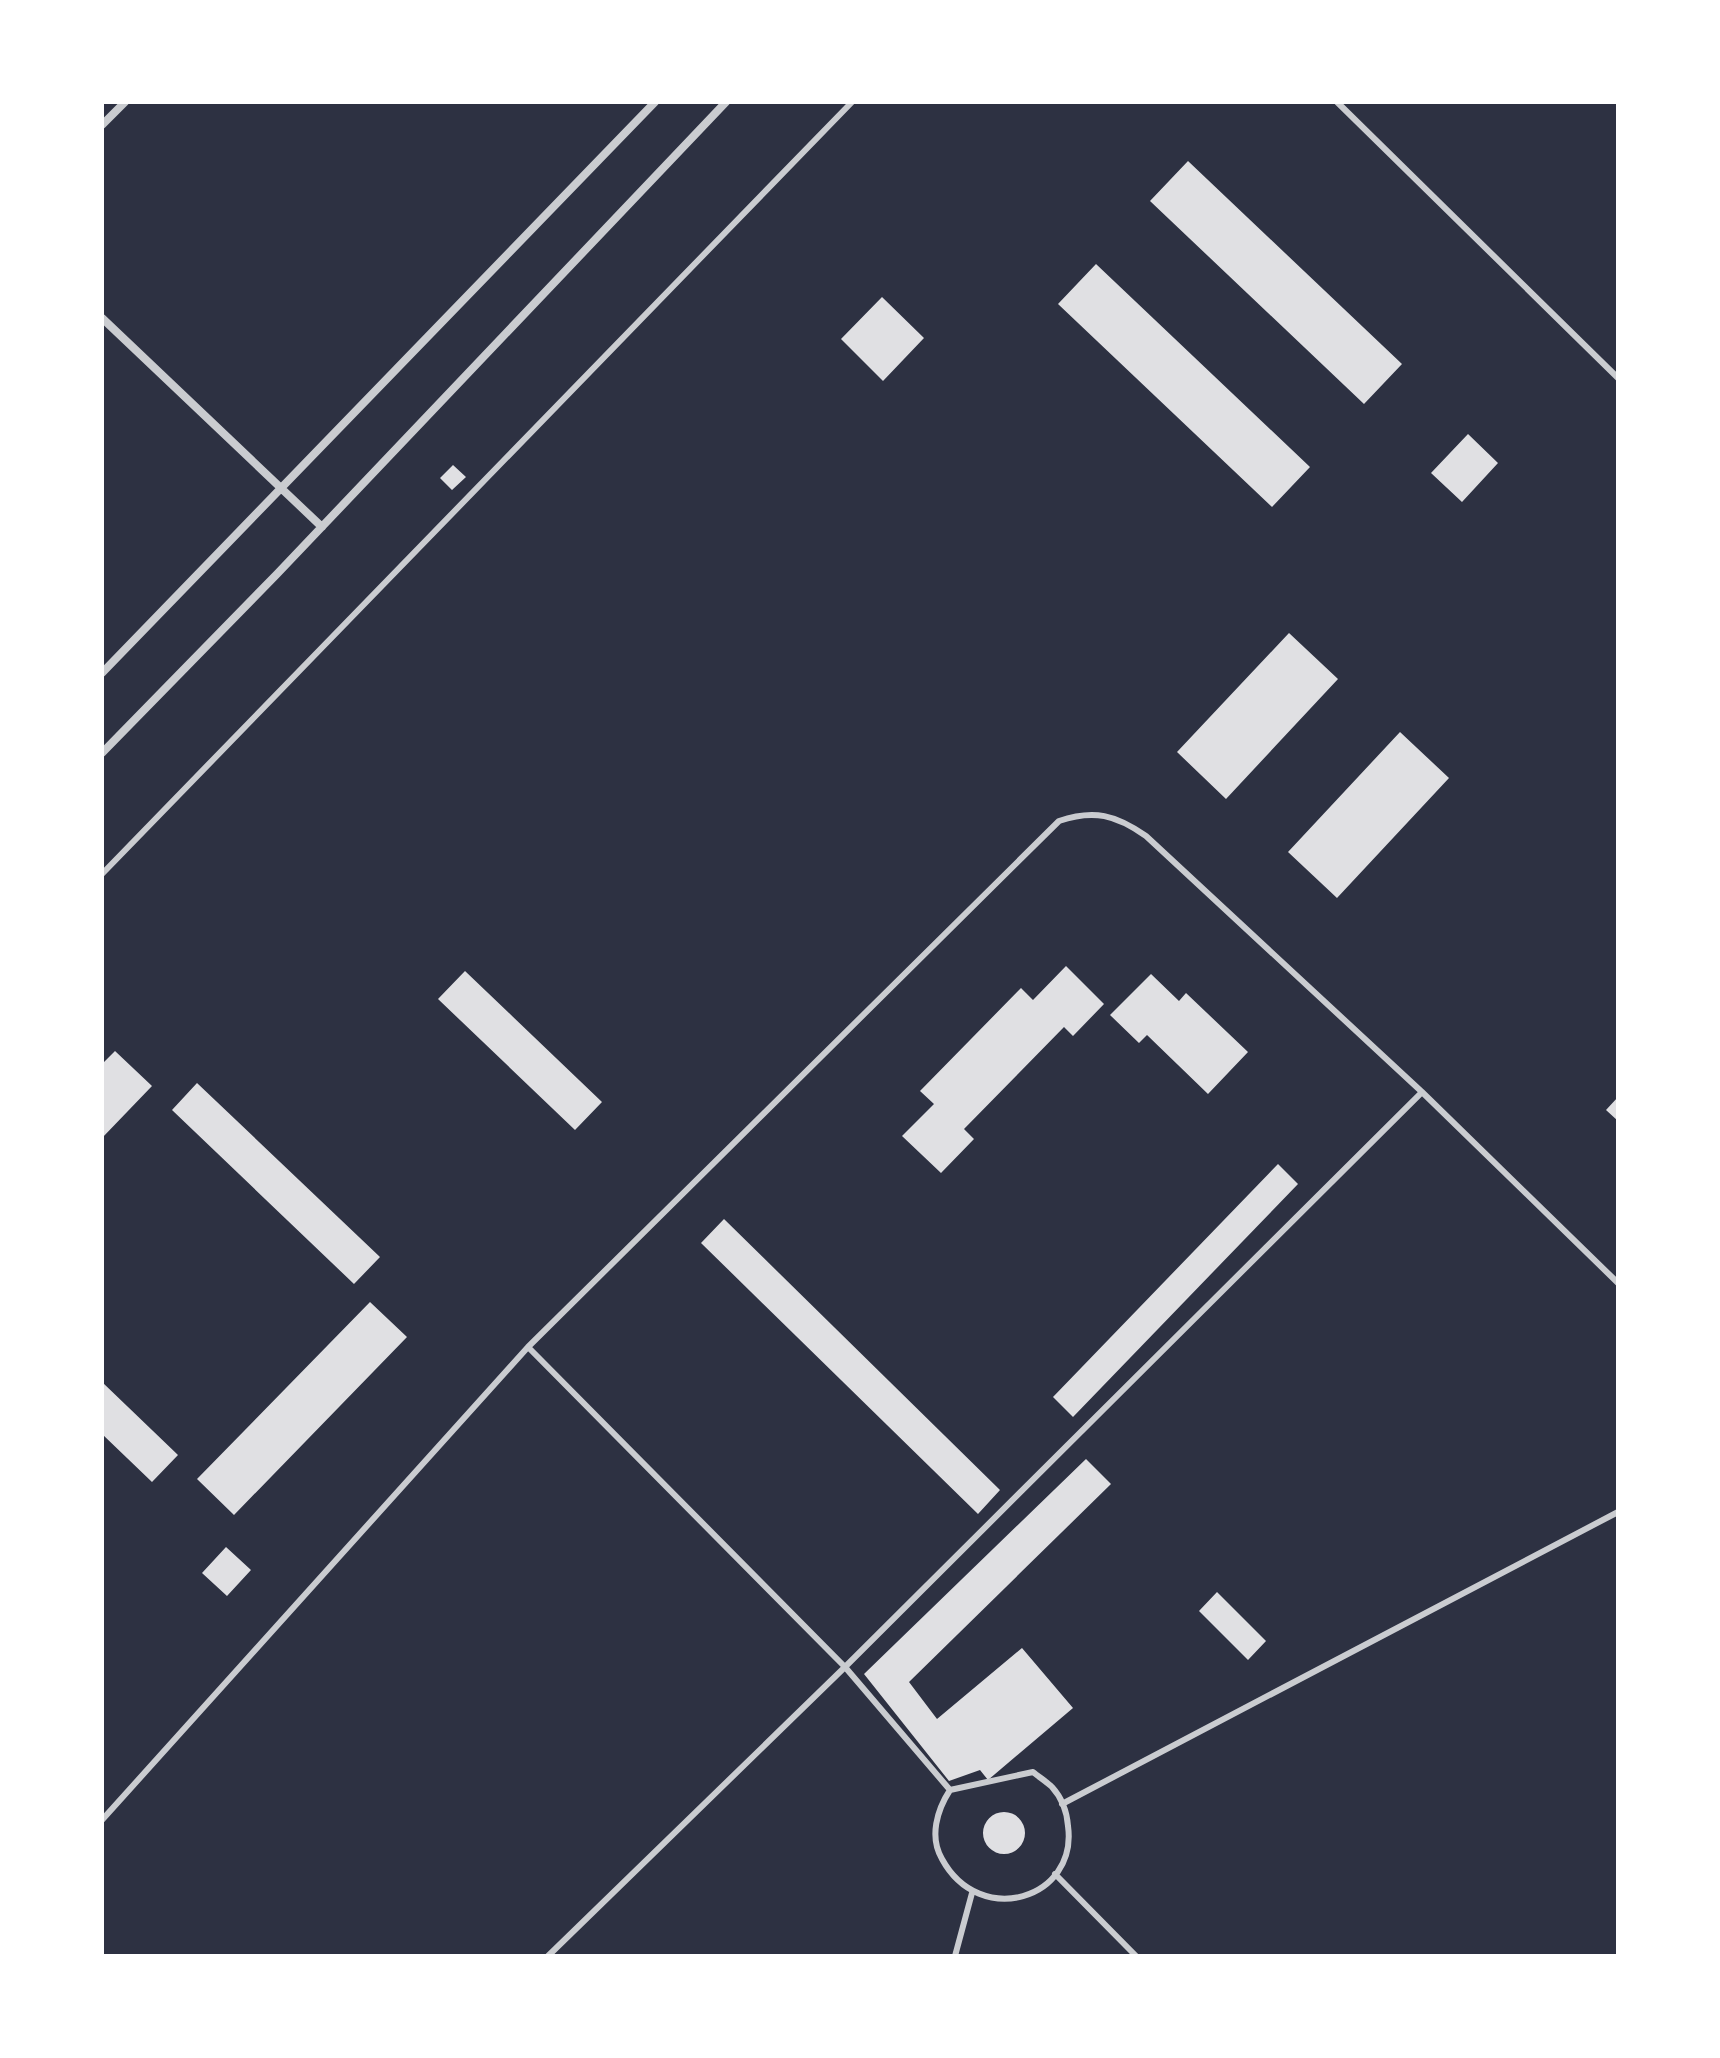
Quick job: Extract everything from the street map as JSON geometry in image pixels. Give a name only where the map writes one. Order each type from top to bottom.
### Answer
[{"type":"street","points":[[102,125],[125,102]]},
{"type":"street","points":[[102,673],[655,102]]},
{"type":"street","points":[[102,753],[322,527],[726,102]]},
{"type":"street","points":[[102,318],[322,527]]},
{"type":"lane","points":[[102,874],[852,102]]},
{"type":"lane","points":[[1337,102],[1618,378]]},
{"type":"lane","points":[[102,1820],[528,1347],[1059,821],[1075,815],[1092,814],[1122,820],[1146,836],[1422,1092],[1618,1283]]},
{"type":"lane","points":[[548,1956],[845,1667],[1422,1092]]},
{"type":"lane","points":[[528,1347],[845,1667],[950,1790]]},
{"type":"lane","points":[[1062,1804],[1618,1512]]},
{"type":"lane","points":[[1033,1772],[1054,1789],[1067,1812],[1070,1838],[1063,1863],[1047,1884],[1024,1897],[998,1900],[972,1893],[951,1877],[939,1854],[935,1827],[942,1802],[950,1790],[1033,1772]]},
{"type":"lane","points":[[1055,1874],[1136,1956]]},
{"type":"lane","points":[[955,1956],[972,1893]]},
{"type":"building","points":[[1188,161],[1402,364],[1364,404],[1150,201]]},
{"type":"building","points":[[1096,264],[1310,467],[1272,507],[1058,304]]},
{"type":"building","points":[[882,297],[924,338],[883,381],[841,339]]},
{"type":"building","points":[[1468,434],[1498,463],[1462,502],[1431,473]]},
{"type":"building","points":[[453,465],[466,477],[452,490],[440,478]]},
{"type":"building","points":[[1289,633],[1338,679],[1226,799],[1177,752]]},
{"type":"building","points":[[1400,732],[1449,778],[1337,898],[1288,852]]},
{"type":"building","points":[[1066,966],[1104,1004],[1073,1036],[1064,1027],[964,1129],[974,1139],[941,1173],[902,1136],[934,1104],[920,1091],[1021,988],[1033,1000]]},
{"type":"building","points":[[465,971],[602,1102],[575,1130],[438,999]]},
{"type":"building","points":[[1151,974],[1179,1001],[1186,993],[1248,1052],[1208,1094],[1147,1035],[1139,1043],[1110,1015]]},
{"type":"building","points":[[115,1051],[152,1086],[102,1138],[102,1064]]},
{"type":"building","points":[[197,1083],[380,1257],[354,1284],[172,1110]]},
{"type":"building","points":[[1618,1097],[1618,1121],[1606,1110]]},
{"type":"building","points":[[1278,1164],[1298,1184],[1073,1417],[1053,1397]]},
{"type":"building","points":[[724,1219],[1000,1490],[978,1514],[701,1243]]},
{"type":"building","points":[[370,1302],[407,1337],[234,1515],[197,1479]]},
{"type":"building","points":[[102,1382],[178,1455],[152,1482],[102,1434]]},
{"type":"building","points":[[1086,1459],[1111,1484],[909,1682],[937,1719],[1022,1648],[1073,1708],[988,1780],[980,1770],[949,1781],[864,1674]]},
{"type":"building","points":[[226,1547],[251,1570],[227,1596],[202,1573]]},
{"type":"building","points":[[1217,1592],[1266,1641],[1248,1660],[1199,1611]]},
{"type":"building","points":[[1004,1812],[1019,1818],[1025,1833],[1019,1848],[1004,1854],[989,1848],[983,1833],[989,1818]]}]
